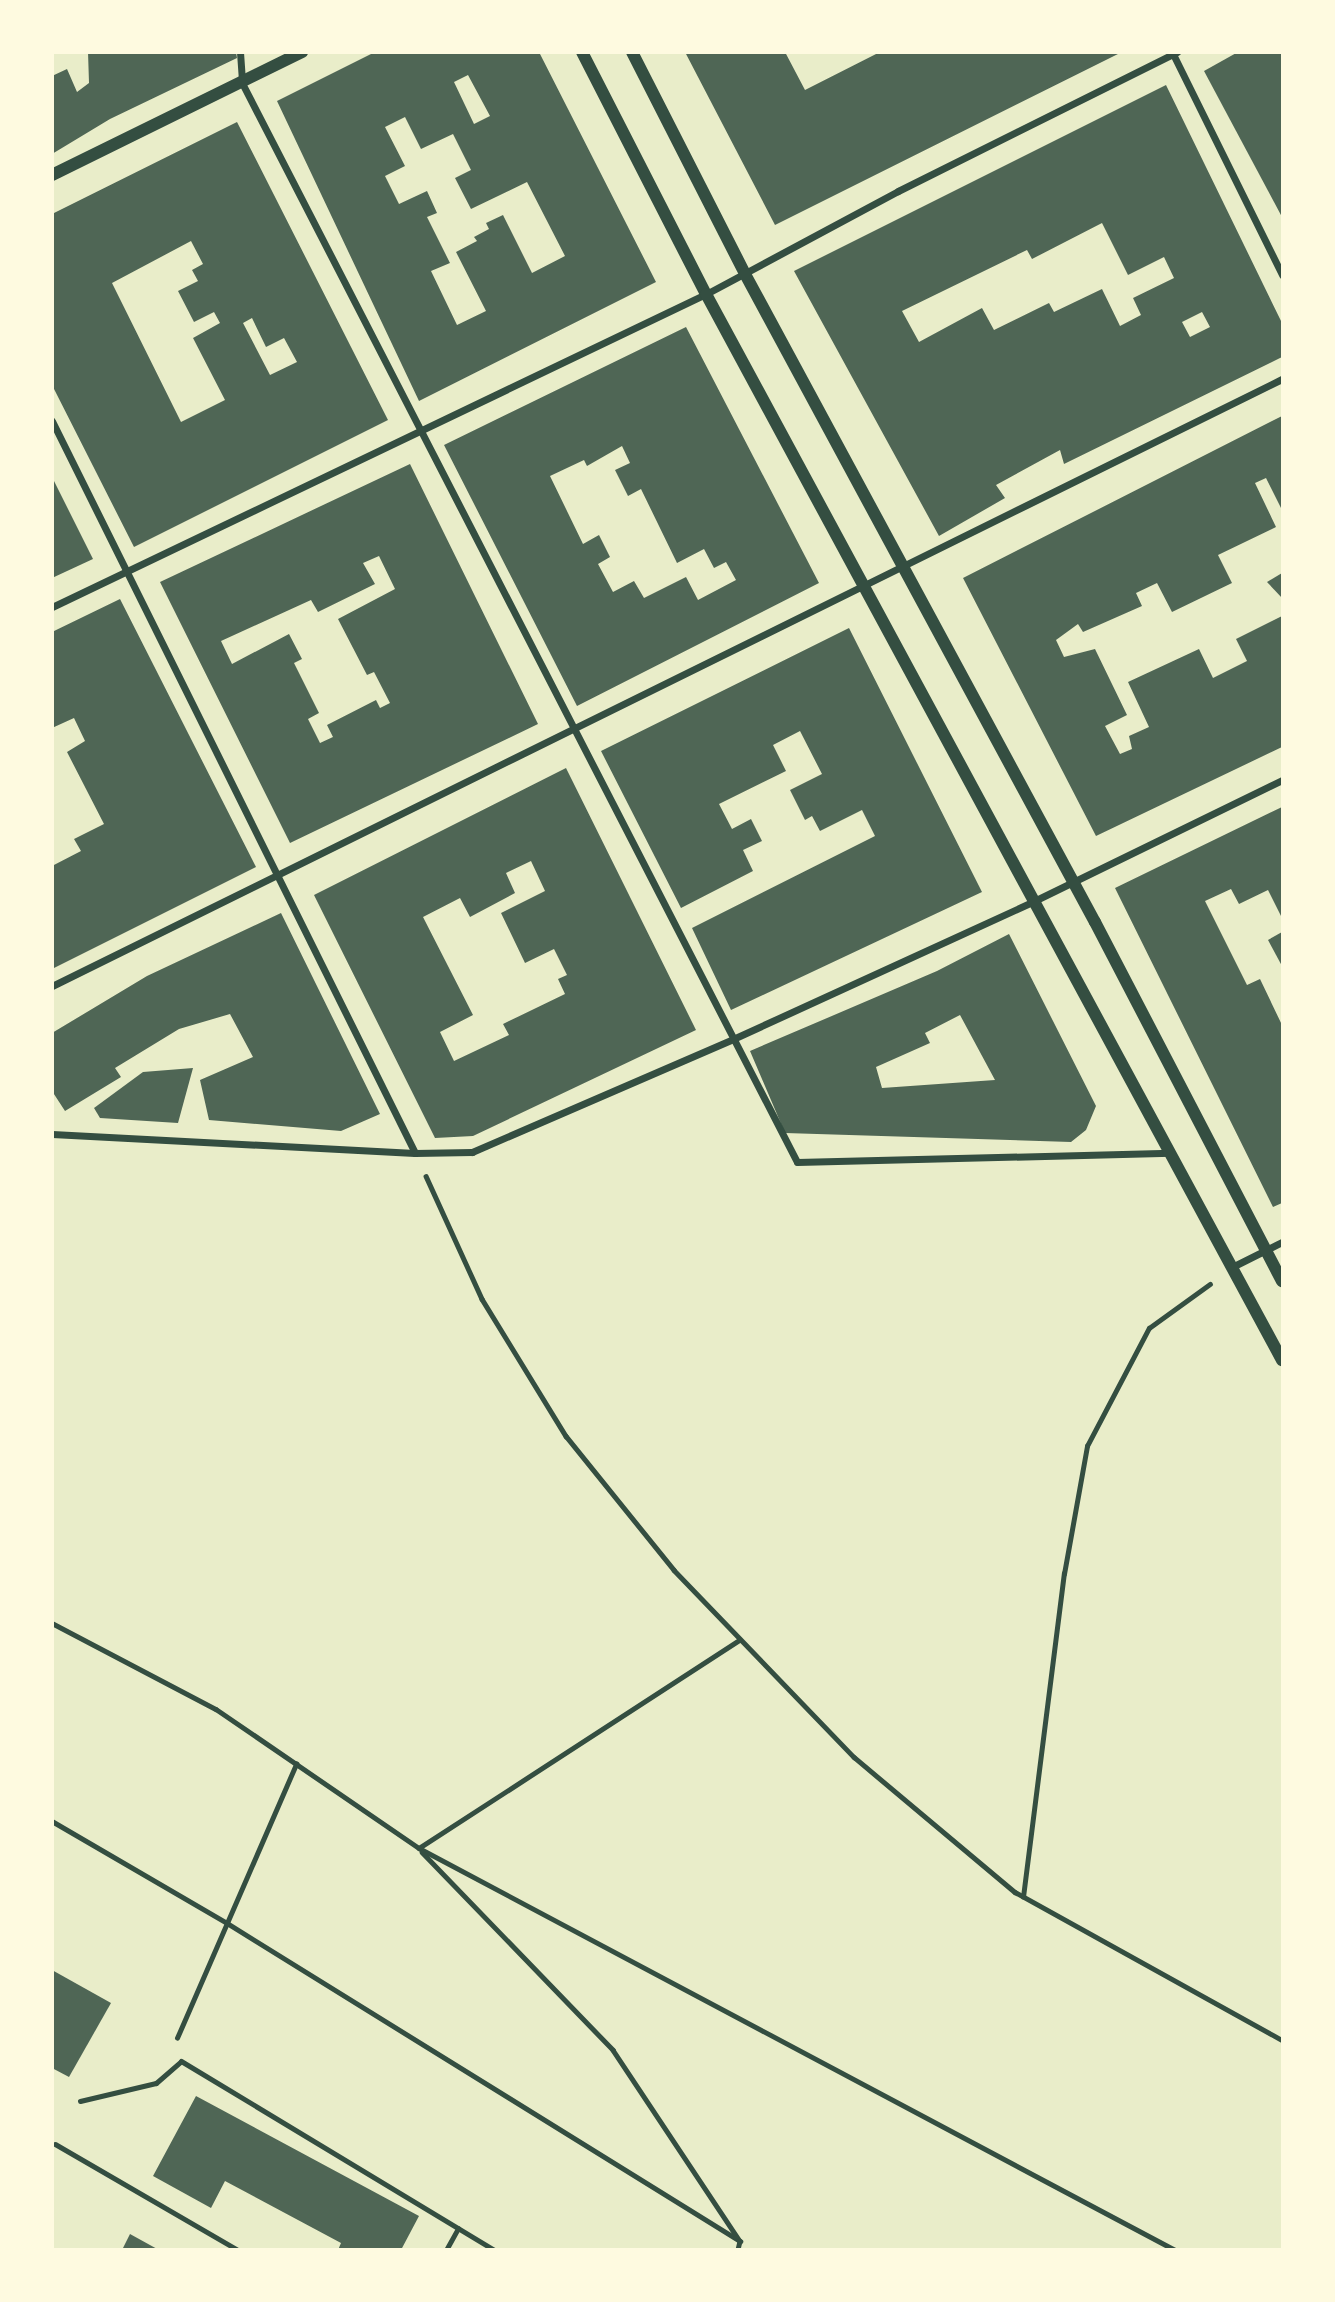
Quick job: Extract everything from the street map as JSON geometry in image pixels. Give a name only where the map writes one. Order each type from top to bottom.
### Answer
[{"type":"street","points":[[240,52],[242,83],[797,1162],[1172,1153]]},
{"type":"street","points":[[52,175],[302,52]]},
{"type":"street","points":[[582,52],[706,294],[1032,902],[1172,1153],[1283,1360]]},
{"type":"street","points":[[632,52],[744,274],[1283,1281]]},
{"type":"street","points":[[52,607],[706,294],[898,191],[1174,53],[1283,275]]},
{"type":"street","points":[[52,986],[1283,379]]},
{"type":"street","points":[[52,421],[129,570],[415,1153]]},
{"type":"street","points":[[52,1134],[415,1153],[472,1152],[733,1039],[1032,902],[1283,780]]},
{"type":"street","points":[[1232,1267],[1283,1242]]},
{"type":"lane","points":[[80,2101],[156,2083],[181,2061],[494,2249]]},
{"type":"lane","points":[[55,2144],[238,2249]]},
{"type":"lane","points":[[446,2249],[458,2228]]},
{"type":"path","points":[[415,1153],[482,1300],[566,1436],[674,1570],[739,1640],[854,1757],[1023,1897],[1283,2040]]},
{"type":"path","points":[[1023,1897],[1064,1574],[1087,1446],[1149,1328],[1232,1267]]},
{"type":"path","points":[[52,1623],[216,1709],[419,1848],[1175,2249]]},
{"type":"path","points":[[419,1848],[739,1640]]},
{"type":"path","points":[[177,2038],[296,1764]]},
{"type":"path","points":[[52,1821],[227,1923],[740,2241]]},
{"type":"path","points":[[419,1848],[612,2050],[740,2241],[738,2249]]},
{"type":"building","points":[[88,52],[236,52],[237,58],[110,119],[52,154],[52,76],[67,69],[77,92],[89,83]]},
{"type":"building","points":[[375,52],[539,52],[656,282],[419,401],[277,101]],"holes":[[[468,75],[490,116],[474,124],[454,82]],[[405,117],[421,149],[453,134],[471,170],[455,178],[471,209],[527,182],[565,256],[532,273],[503,215],[486,223],[489,229],[474,237],[477,241],[456,252],[486,311],[457,325],[431,271],[450,263],[427,217],[437,213],[427,191],[399,204],[385,176],[405,166],[385,127]]]},
{"type":"building","points":[[685,52],[785,52],[805,90],[880,52],[1122,52],[775,225]]},
{"type":"building","points":[[1238,52],[1282,52],[1282,217],[1204,71]]},
{"type":"building","points":[[1166,85],[1282,323],[1282,357],[1064,464],[1060,450],[996,485],[1005,498],[939,536],[794,271]],"holes":[[[1102,223],[1128,275],[1164,257],[1174,278],[1133,298],[1141,315],[1120,326],[1102,289],[1054,312],[1049,303],[994,330],[982,308],[919,342],[902,311],[1027,250],[1032,259]],[[1202,312],[1210,327],[1190,337],[1182,322]]]},
{"type":"building","points":[[237,122],[388,420],[134,547],[52,385],[52,214]],"holes":[[[191,241],[203,264],[192,270],[198,281],[178,291],[194,322],[214,312],[220,323],[193,338],[225,400],[181,422],[112,283]],[[252,318],[266,347],[284,338],[297,362],[270,375],[243,323]]]},
{"type":"building","points":[[686,327],[819,583],[577,706],[444,445]],"holes":[[[622,446],[630,463],[615,470],[628,496],[641,489],[677,563],[704,549],[714,568],[726,562],[736,580],[698,600],[686,577],[644,598],[634,581],[613,592],[598,564],[610,557],[599,535],[583,544],[550,476],[584,460],[587,466]]]},
{"type":"building","points":[[1282,416],[1282,510],[1266,478],[1255,483],[1276,527],[1218,555],[1232,583],[1172,612],[1157,583],[1136,593],[1142,606],[1083,632],[1078,624],[1056,640],[1064,657],[1095,649],[1127,715],[1105,726],[1120,754],[1132,749],[1129,736],[1149,727],[1128,682],[1199,649],[1213,678],[1247,661],[1236,639],[1282,616],[1282,747],[1096,836],[963,578]]},
{"type":"building","points":[[410,464],[538,724],[290,843],[160,582]],"holes":[[[379,556],[395,589],[338,619],[367,675],[374,672],[390,703],[380,708],[376,700],[327,725],[333,737],[320,743],[308,719],[319,713],[294,663],[302,659],[289,634],[232,664],[221,641],[311,600],[318,612],[375,584],[363,563]]]},
{"type":"building","points":[[52,477],[93,559],[52,578]]},
{"type":"building","points":[[1282,573],[1282,598],[1267,582]]},
{"type":"building","points":[[120,599],[256,867],[52,969],[52,866],[81,851],[74,839],[104,824],[67,752],[85,741],[74,718],[52,728],[52,632]]},
{"type":"building","points":[[849,628],[982,892],[731,1010],[692,928],[875,836],[862,810],[820,831],[812,816],[805,820],[790,790],[822,774],[800,731],[773,745],[786,771],[719,804],[732,829],[751,819],[762,841],[743,850],[753,871],[681,908],[601,751]]},
{"type":"building","points":[[566,768],[696,1030],[473,1136],[435,1138],[314,895]],"holes":[[[531,861],[545,891],[501,913],[525,963],[554,949],[567,975],[558,979],[565,994],[503,1024],[509,1035],[454,1061],[440,1032],[473,1015],[423,917],[460,898],[470,917],[515,893],[506,873]]]},
{"type":"building","points":[[1282,807],[1282,918],[1268,890],[1239,904],[1231,889],[1205,901],[1247,985],[1260,979],[1282,1025],[1282,1203],[1273,1207],[1115,888]]},
{"type":"building","points":[[281,913],[380,1114],[341,1131],[209,1120],[200,1080],[253,1057],[230,1014],[179,1029],[115,1068],[121,1077],[65,1111],[52,1091],[52,1033],[147,976]]},
{"type":"building","points":[[1282,932],[1282,966],[1268,940]]},
{"type":"building","points":[[1009,934],[1096,1106],[1086,1130],[1071,1142],[785,1133],[750,1051],[937,971]],"holes":[[[960,1015],[995,1080],[882,1088],[876,1067],[930,1043],[925,1033]]]},
{"type":"building","points":[[193,1068],[178,1123],[100,1118],[94,1108],[143,1072]]},
{"type":"building","points":[[52,1970],[111,2003],[69,2077],[52,2068]]},
{"type":"building","points":[[196,2096],[419,2216],[401,2250],[338,2250],[341,2243],[225,2181],[211,2208],[153,2176]]},
{"type":"building","points":[[130,2234],[159,2250],[122,2250]]}]
